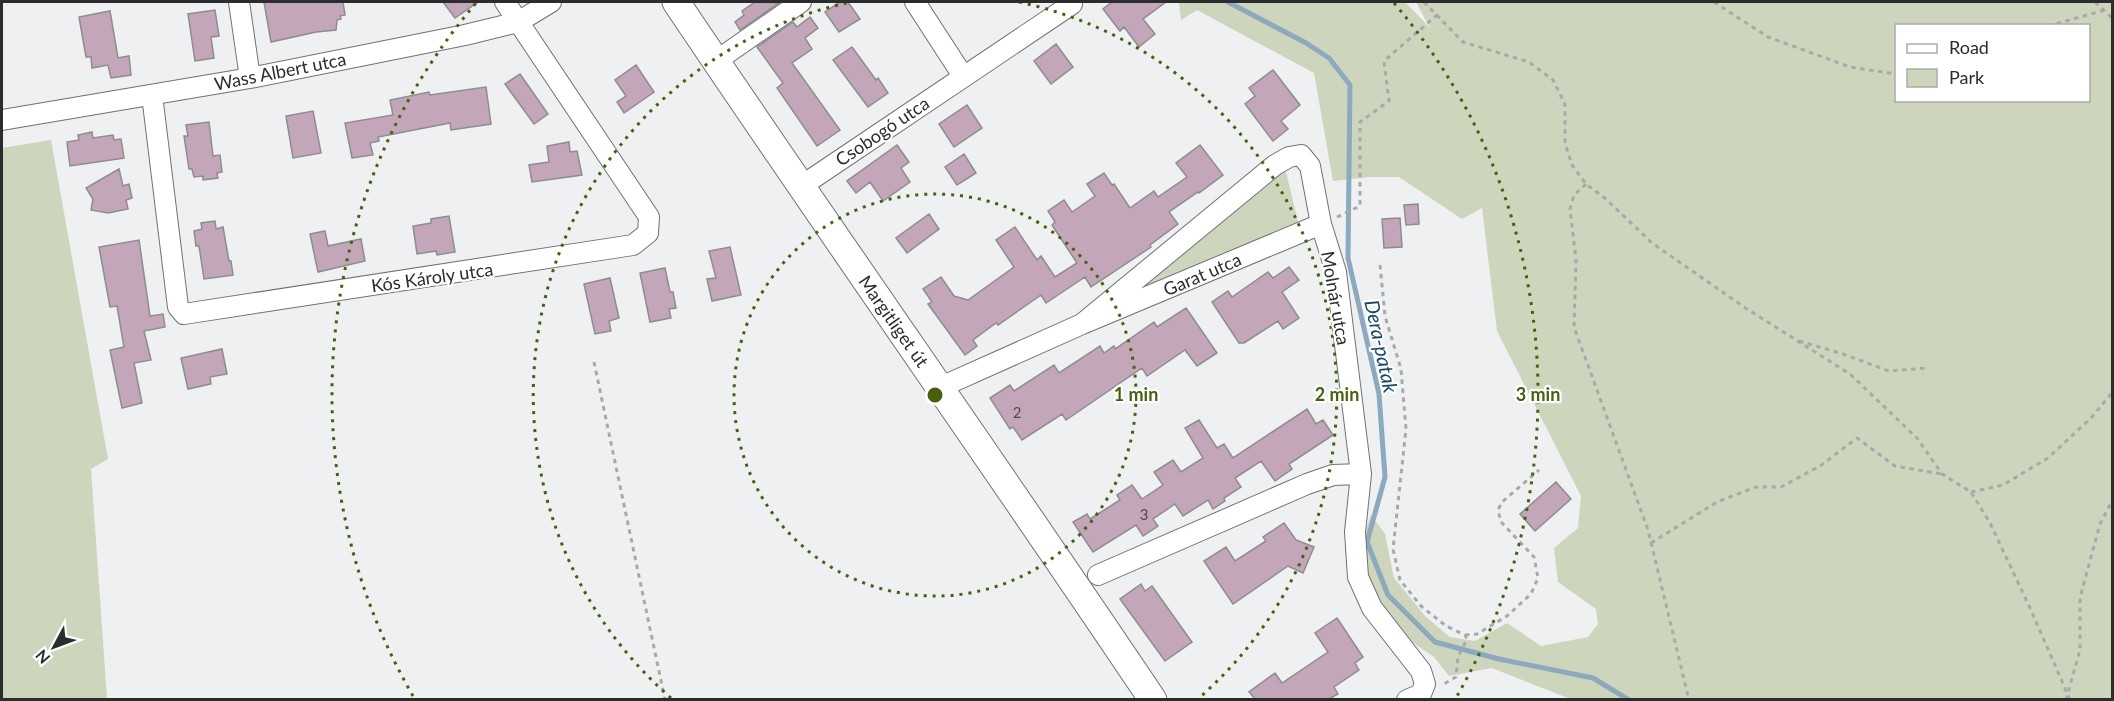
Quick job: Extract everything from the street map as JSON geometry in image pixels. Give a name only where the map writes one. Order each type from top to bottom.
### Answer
[{"type":"main road","name":"Margitliget út","points":[[676,2],[800,187],[941,387],[1153,699]]},
{"type":"street","points":[[239,2],[250,78]]},
{"type":"street","points":[[505,2],[518,22]]},
{"type":"street","name":"Wass Albert utca","points":[[2,120],[250,78],[465,35],[518,22],[551,2]]},
{"type":"street","points":[[716,61],[801,2]]},
{"type":"street","points":[[915,2],[963,76]]},
{"type":"street","name":"Csobogó utca","points":[[800,187],[1072,4]]},
{"type":"street","name":"Kós Károly utca","points":[[152,95],[178,307],[184,314],[633,245],[648,233],[649,218],[518,22]]},
{"type":"street","name":"Molnár utca","points":[[1275,165],[1288,157],[1301,155],[1310,166],[1326,222],[1336,272],[1360,474],[1355,532],[1358,577],[1372,608],[1421,670],[1425,684],[1414,697]]},
{"type":"street","name":"Garat utca","points":[[1082,324],[1275,165]]},
{"type":"street","name":"Garat utca","points":[[941,387],[1082,324],[1326,222]]},
{"type":"street","points":[[1098,575],[1307,484],[1333,475],[1360,474]]},
{"type":"path","points":[[1424,2],[1463,42],[1528,62],[1553,80],[1565,104],[1565,143],[1572,165],[1586,184],[1606,199],[1652,243],[1747,309],[1850,374],[1917,438],[1942,474]]},
{"type":"path","points":[[1714,2],[1768,37],[1850,68],[1895,74]]},
{"type":"path","points":[[2095,2],[2112,18]]},
{"type":"path","points":[[2055,24],[2105,10]]},
{"type":"path","points":[[1326,222],[1360,206],[1360,122],[1389,101],[1384,61],[1437,15]]},
{"type":"path","points":[[1586,184],[1574,195],[1570,209],[1576,260],[1574,327],[1648,530],[1689,699]]},
{"type":"path","points":[[1380,265],[1385,316],[1401,369],[1406,429],[1394,549],[1400,580],[1421,606],[1446,626],[1466,635],[1477,634],[1507,616],[1531,594],[1538,578],[1534,556],[1501,522],[1498,510],[1502,502],[1539,470]]},
{"type":"path","points":[[1795,339],[1889,371],[1928,368]]},
{"type":"path","points":[[594,362],[665,699]]},
{"type":"path","points":[[1971,492],[2002,485],[2048,458],[2091,418],[2112,393]]},
{"type":"path","points":[[1651,543],[1717,502],[1756,487],[1781,487],[1820,466],[1857,438],[1895,466],[1942,474],[1971,492],[1990,523],[2031,610],[2068,698]]},
{"type":"path","points":[[2068,698],[2080,650],[2079,601],[2100,524],[2112,501]]},
{"type":"path","points":[[1414,697],[1456,677],[1458,657],[1467,639],[1466,635]]},
{"type":"green space","points":[[1179,2],[1405,2],[1430,28],[1416,2],[2112,2],[2112,699],[1573,700],[1492,668],[1449,676],[1434,657],[1409,640],[1386,611],[1363,571],[1363,538],[1371,515],[1385,534],[1394,578],[1426,617],[1450,637],[1475,641],[1507,623],[1541,646],[1588,637],[1598,624],[1596,609],[1558,582],[1554,548],[1578,528],[1581,496],[1497,331],[1482,208],[1462,219],[1399,177],[1369,177],[1333,181],[1314,73],[1197,10],[1181,20]]},
{"type":"green space","points":[[51,140],[108,459],[91,469],[107,699],[2,699],[2,148]]},
{"type":"green space","points":[[1279,172],[1286,172],[1298,222],[1123,299]]},
{"type":"building","points":[[264,2],[343,2],[345,15],[340,16],[341,19],[337,20],[336,30],[271,42]]},
{"type":"building","points":[[443,2],[478,2],[455,18]]},
{"type":"building","points":[[755,2],[779,3],[740,30],[735,22],[744,15],[742,11]]},
{"type":"building","points":[[840,2],[848,2],[860,19],[839,32],[825,12]]},
{"type":"building","points":[[1112,2],[1166,2],[1143,19],[1155,34],[1139,47],[1124,27],[1120,31],[1103,9]]},
{"type":"building","points":[[215,10],[219,36],[211,37],[214,58],[195,61],[188,14]]},
{"type":"building","points":[[110,11],[118,58],[129,56],[131,75],[111,78],[108,65],[92,68],[91,57],[86,57],[79,17]]},
{"type":"building","points":[[810,17],[818,28],[805,38],[812,49],[792,63],[840,130],[817,146],[777,88],[783,83],[757,47],[793,22],[797,27]]},
{"type":"building","points":[[1056,44],[1073,67],[1051,84],[1034,61]]},
{"type":"building","points":[[852,47],[888,93],[868,107],[833,60]]},
{"type":"building","points":[[636,65],[654,92],[624,113],[617,102],[626,96],[615,80]]},
{"type":"building","points":[[1273,70],[1300,105],[1281,121],[1288,129],[1273,141],[1245,104],[1255,96],[1249,88]]},
{"type":"building","points":[[520,74],[548,114],[534,124],[505,84]]},
{"type":"building","points":[[486,87],[491,124],[451,130],[450,123],[378,137],[379,141],[370,143],[373,155],[352,158],[345,123],[393,115],[390,100],[429,92],[430,95]]},
{"type":"building","points":[[967,105],[982,128],[954,147],[939,124]]},
{"type":"building","points":[[313,111],[321,153],[293,158],[286,116]]},
{"type":"building","points":[[209,122],[213,156],[220,155],[222,172],[217,173],[218,178],[203,180],[203,176],[194,177],[192,169],[189,169],[184,136],[188,136],[186,125]]},
{"type":"building","points":[[92,132],[93,138],[113,135],[114,140],[121,139],[124,158],[70,166],[67,142],[79,140],[78,135]]},
{"type":"building","points":[[569,142],[570,152],[577,151],[582,175],[532,182],[529,165],[549,162],[547,146]]},
{"type":"building","points":[[897,145],[909,162],[901,168],[910,182],[883,201],[870,182],[856,193],[847,181]]},
{"type":"building","points":[[1200,145],[1223,175],[1169,212],[1178,224],[1150,245],[1151,247],[1091,287],[1085,277],[1046,303],[1041,295],[973,340],[977,346],[965,355],[928,304],[932,302],[923,289],[941,277],[954,296],[968,300],[1014,267],[996,240],[1015,227],[1037,260],[1041,256],[1055,277],[1077,263],[1052,225],[1055,222],[1048,211],[1064,200],[1072,212],[1095,196],[1087,184],[1104,173],[1130,208],[1154,191],[1158,197],[1187,177],[1176,163]]},
{"type":"building","points":[[964,154],[976,173],[957,185],[945,167]]},
{"type":"building","points":[[119,169],[123,186],[129,184],[132,198],[126,200],[128,209],[108,213],[91,210],[93,199],[86,188]]},
{"type":"building","points":[[1418,204],[1419,224],[1406,225],[1404,205]]},
{"type":"building","points":[[929,214],[939,229],[907,253],[896,238]]},
{"type":"building","points":[[449,216],[455,252],[437,255],[436,251],[417,254],[413,226],[431,223],[431,219]]},
{"type":"building","points":[[1400,218],[1402,247],[1384,248],[1382,219]]},
{"type":"building","points":[[215,221],[216,229],[223,227],[233,275],[204,279],[199,246],[196,246],[194,231],[202,229],[201,223]]},
{"type":"building","points":[[325,231],[328,246],[361,239],[365,261],[318,272],[310,234]]},
{"type":"building","points":[[139,240],[150,316],[163,314],[165,327],[144,331],[151,360],[134,363],[142,403],[122,408],[110,350],[124,347],[117,306],[110,307],[99,247]]},
{"type":"building","points":[[730,247],[741,295],[712,301],[707,279],[716,278],[709,251]]},
{"type":"building","points":[[1289,267],[1299,280],[1282,292],[1299,318],[1283,329],[1278,321],[1244,343],[1239,343],[1212,302],[1228,291],[1232,297],[1268,272],[1273,278]]},
{"type":"building","points":[[665,268],[676,308],[669,309],[671,318],[650,322],[640,273]]},
{"type":"building","points":[[610,278],[619,318],[609,321],[611,331],[595,334],[584,284]]},
{"type":"building","points":[[1186,308],[1217,353],[1197,366],[1185,350],[1147,376],[1142,368],[1066,420],[1062,414],[1022,440],[1013,427],[1010,429],[990,398],[1010,385],[1014,391],[1054,365],[1059,373],[1100,346],[1104,353],[1114,346],[1115,349],[1154,322],[1157,327]]},
{"type":"building","points":[[222,349],[227,374],[210,377],[211,384],[188,389],[181,358]]},
{"type":"building","points":[[1307,409],[1316,424],[1323,420],[1333,435],[1289,464],[1292,469],[1275,481],[1261,461],[1235,478],[1241,487],[1224,498],[1225,501],[1213,509],[1208,500],[1183,516],[1175,504],[1153,519],[1158,526],[1143,536],[1136,525],[1093,552],[1073,522],[1087,514],[1090,519],[1120,500],[1117,495],[1132,485],[1142,499],[1163,485],[1154,472],[1173,460],[1181,472],[1203,458],[1185,428],[1199,420],[1217,448],[1224,444],[1233,458]]},
{"type":"building","points":[[1556,482],[1571,499],[1535,531],[1520,514]]},
{"type":"building","points":[[1284,523],[1296,540],[1314,547],[1303,573],[1288,566],[1233,604],[1204,561],[1226,547],[1235,561],[1266,541],[1263,537]]},
{"type":"building","points":[[1141,584],[1145,591],[1152,586],[1192,642],[1165,661],[1120,599]]},
{"type":"building","points":[[1337,618],[1363,657],[1355,663],[1359,670],[1334,687],[1338,694],[1329,699],[1255,699],[1249,692],[1275,673],[1282,683],[1328,652],[1315,633]]},
{"type":"waterway","name":"Dera-patak","points":[[1228,2],[1306,43],[1329,58],[1350,85],[1348,258],[1379,394],[1385,477],[1367,542],[1388,595],[1435,642],[1499,659],[1593,678],[1629,700]]}]
